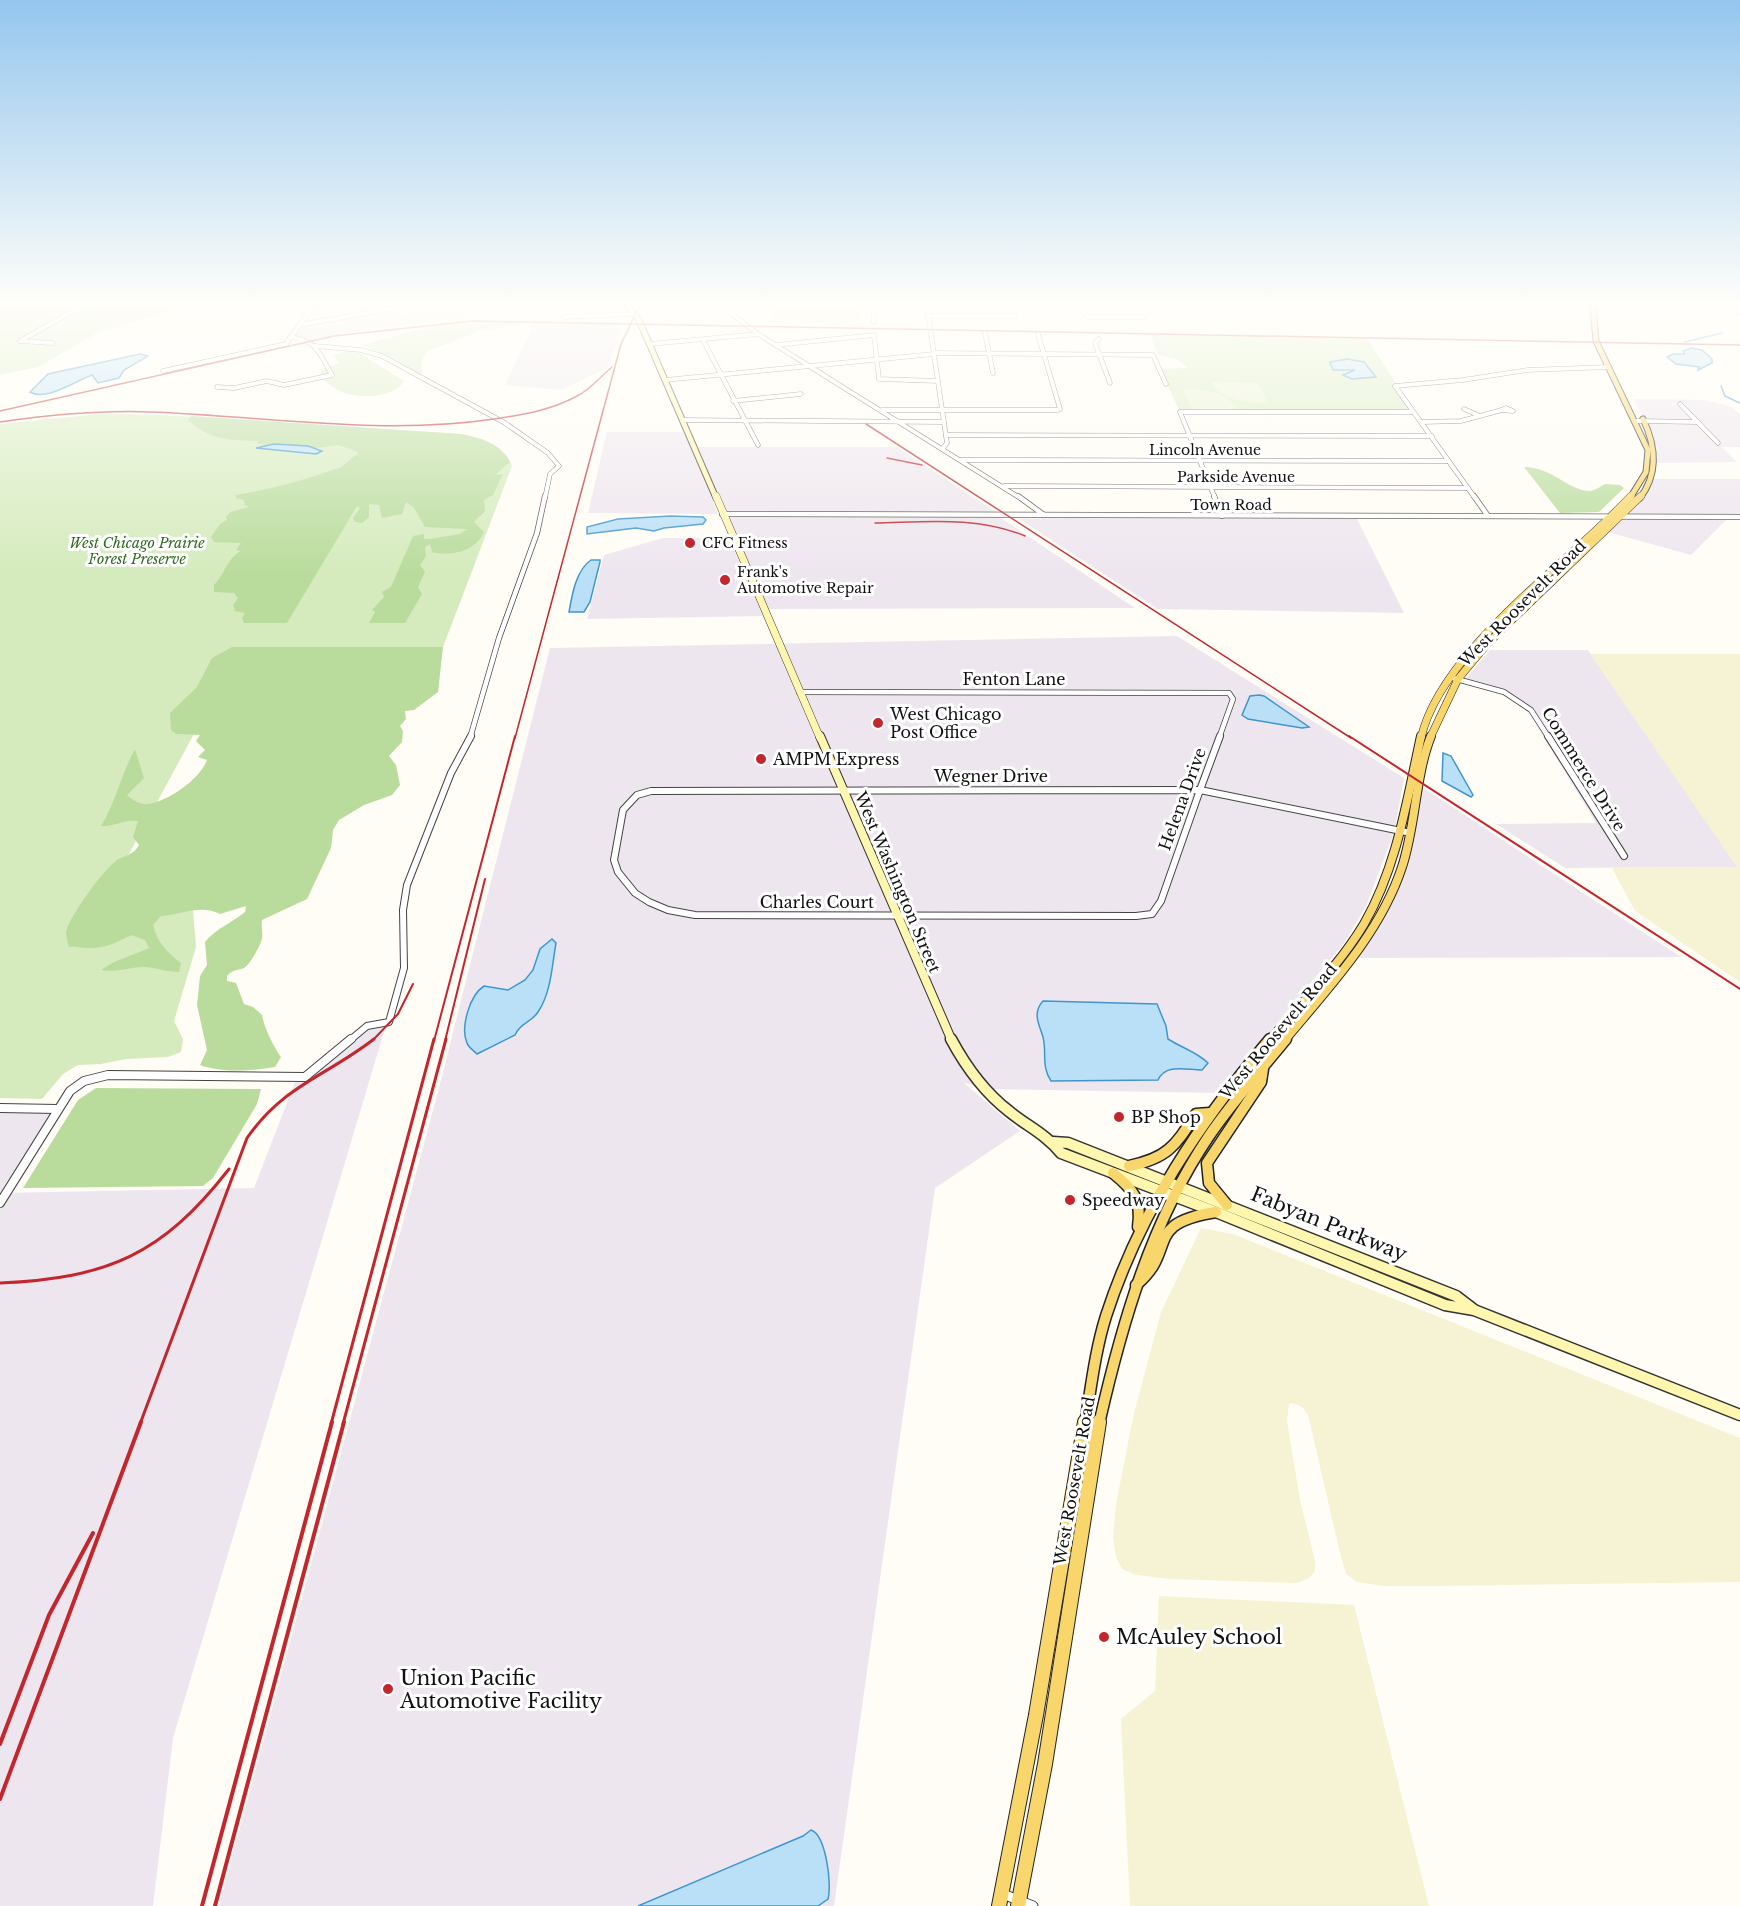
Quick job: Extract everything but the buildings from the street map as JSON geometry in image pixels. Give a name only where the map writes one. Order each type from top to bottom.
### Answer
[{"type":"main road","name":"West Washington Street","points":[[672,396],[896,915],[951,1040],[966,1067],[989,1094],[1053,1142],[1061,1153],[1113,1173],[1177,1191]]},
{"type":"main road","name":"West Roosevelt Road","points":[[1626,396],[1641,421]]},
{"type":"main road","name":"West Roosevelt Road","points":[[1000,1900],[1036,1715],[1091,1382],[1106,1317],[1136,1239],[1163,1186],[1210,1113],[1350,944],[1380,890],[1401,831],[1420,737],[1433,705],[1454,678],[1616,516],[1638,488],[1647,469],[1648,448],[1641,421],[1628,396]]},
{"type":"main road","name":"West Roosevelt Road","points":[[1018,1903],[1045,1764],[1095,1441],[1111,1371],[1136,1285],[1177,1191],[1208,1138],[1352,959],[1377,922],[1402,868],[1412,833],[1426,750],[1454,678]]},
{"type":"main road","points":[[1227,1205],[1209,1183],[1207,1163],[1261,1082],[1263,1067]]},
{"type":"main road","points":[[1129,1166],[1152,1162],[1168,1154],[1196,1114],[1210,1113]]},
{"type":"main road","name":"West Washington Street","points":[[1053,1142],[1068,1143],[1129,1166],[1163,1186]]},
{"type":"main road","points":[[1113,1173],[1130,1187],[1139,1200],[1142,1209],[1136,1239]]},
{"type":"main road","name":"Fabyan Parkway","points":[[1177,1191],[1227,1205],[1456,1296],[1474,1310]]},
{"type":"main road","name":"Fabyan Parkway","points":[[1177,1191],[1216,1212],[1445,1305],[1474,1310],[1740,1416]]},
{"type":"main road","points":[[1136,1285],[1148,1278],[1171,1225],[1189,1215],[1216,1212]]},
{"type":"street","points":[[0,1203],[58,1109],[77,1085],[97,1076],[304,1077],[363,1029],[372,1024],[389,1022],[397,1000],[404,968],[403,910],[407,885],[451,773],[468,745],[499,638],[537,533],[550,474],[559,466],[547,451],[522,433],[455,396]]},
{"type":"street","points":[[730,396],[759,445]]},
{"type":"street","points":[[733,401],[782,396]]},
{"type":"street","points":[[857,396],[1004,486],[1042,511],[1044,515]]},
{"type":"street","points":[[940,396],[947,446],[943,448]]},
{"type":"street","points":[[881,411],[1058,410],[1060,409],[1056,396]]},
{"type":"street","points":[[1400,396],[1422,422],[1488,516]]},
{"type":"street","points":[[1680,404],[1718,443]]},
{"type":"street","points":[[1464,409],[1478,415]]},
{"type":"street","points":[[1422,422],[1456,422],[1502,410]]},
{"type":"street","points":[[1222,516],[1180,411],[1413,412]]},
{"type":"street","points":[[682,420],[944,422]]},
{"type":"street","points":[[1641,421],[1697,422]]},
{"type":"street","points":[[946,435],[1432,436]]},
{"type":"street","name":"Lincoln Avenue","points":[[961,460],[1449,461]]},
{"type":"street","name":"Parkside Avenue","points":[[1004,486],[1468,488]]},
{"type":"street","name":"Town Road","points":[[722,514],[1740,517]]},
{"type":"street","name":"Commerce Drive","points":[[1454,678],[1504,692],[1531,710],[1624,856]]},
{"type":"street","name":"Fenton Lane","points":[[800,692],[1229,693]]},
{"type":"street","name":"Helena Drive","points":[[1152,914],[1161,901],[1233,699],[1229,693]]},
{"type":"street","name":"Wegner Drive","points":[[614,860],[623,810],[637,795],[651,791],[1200,790],[1412,833]]},
{"type":"street","name":"Charles Court","points":[[614,860],[621,878],[635,892],[668,910],[695,915],[1136,916],[1152,914]]},
{"type":"street","points":[[0,1108],[58,1109]]},
{"type":"street","points":[[1000,1900],[1033,1906]]},
{"type":"shaded area","points":[[1634,399],[1705,400],[1732,407],[1740,415],[1740,447],[1722,447],[1737,462],[1657,463],[1657,447]]},
{"type":"shaded area","points":[[607,432],[685,432],[718,514],[588,513]]},
{"type":"shaded area","points":[[697,447],[897,447],[997,513],[725,513]]},
{"type":"shaded area","points":[[1654,479],[1740,479],[1740,516],[1624,515]]},
{"type":"shaded area","points":[[727,516],[998,516],[1135,608],[769,609]]},
{"type":"shaded area","points":[[1180,516],[1356,517],[1404,613],[1158,609],[1019,519]]},
{"type":"shaded area","points":[[1622,517],[1728,518],[1691,555],[1608,532]]},
{"type":"shaded area","points":[[663,538],[729,538],[763,616],[587,619],[604,555]]},
{"type":"shaded area","points":[[1177,636],[1404,778],[1394,833],[1366,906],[1345,942],[1218,1093],[990,1089],[964,1083],[1020,1131],[935,1188],[834,1906],[219,1906],[440,1084],[550,648]]},
{"type":"shaded area","points":[[1490,650],[1588,650],[1738,867],[1565,868],[1496,824],[1596,823],[1529,713],[1517,702],[1500,693],[1462,683]]},
{"type":"shaded area","points":[[1590,654],[1740,654],[1740,982],[1635,911],[1612,868],[1737,867]]},
{"type":"shaded area","points":[[1422,787],[1681,957],[1359,958],[1386,914],[1402,878],[1413,845]]},
{"type":"shaded area","points":[[386,1025],[173,1738],[153,1906],[0,1906],[0,1193],[254,1188],[295,1082],[309,1077],[370,1027]]},
{"type":"shaded area","points":[[0,1112],[53,1112],[0,1193]]},
{"type":"shaded area","points":[[1201,1228],[1233,1234],[1740,1438],[1740,1582],[1384,1586],[1357,1582],[1346,1574],[1308,1415],[1302,1407],[1293,1403],[1289,1404],[1287,1421],[1300,1500],[1315,1561],[1315,1571],[1309,1578],[1297,1583],[1171,1579],[1136,1575],[1122,1569],[1116,1557],[1113,1537],[1116,1504],[1134,1413],[1161,1312]]},
{"type":"shaded area","points":[[1159,1596],[1354,1605],[1429,1906],[1130,1906],[1121,1719],[1155,1691]]},
{"type":"green space","points":[[1173,396],[1404,396],[1414,412],[1180,412]]},
{"type":"green space","points":[[1186,396],[1221,396],[1238,409],[1193,409]]},
{"type":"green space","points":[[1227,396],[1264,396],[1268,403],[1237,400]]},
{"type":"green space","name":"West Chicago Prairie Forest Preserve","points":[[100,414],[163,415],[461,434],[484,440],[498,447],[504,452],[512,466],[443,647],[241,647],[117,876],[193,910],[196,947],[174,1021],[183,1039],[181,1052],[168,1057],[78,1065],[63,1074],[42,1099],[0,1098],[0,424]]},
{"type":"green space","points":[[191,416],[461,434],[495,446],[510,462],[495,475],[503,474],[493,495],[484,500],[485,511],[474,522],[484,532],[475,544],[462,551],[447,554],[432,552],[430,544],[425,547],[426,556],[420,565],[425,572],[418,587],[422,594],[405,623],[369,623],[375,612],[372,610],[384,597],[382,592],[391,587],[413,536],[424,534],[424,539],[429,539],[460,534],[467,529],[425,527],[414,508],[406,502],[402,514],[382,518],[379,505],[369,504],[369,517],[362,523],[355,522],[353,518],[360,508],[357,506],[287,623],[244,623],[242,618],[245,613],[235,611],[233,605],[238,598],[234,593],[214,592],[214,585],[232,558],[241,551],[236,550],[241,543],[214,542],[211,537],[220,524],[227,520],[226,517],[230,512],[249,507],[245,505],[244,500],[236,498],[236,495],[288,484],[339,468],[358,452],[339,445],[314,448],[265,445],[257,443],[258,441],[220,438],[196,427],[188,420]]},
{"type":"green space","points":[[1524,467],[1543,471],[1582,490],[1592,491],[1606,484],[1620,485],[1624,488],[1599,512],[1560,513]]},
{"type":"green space","points":[[232,647],[443,647],[438,692],[414,710],[405,711],[406,719],[400,726],[403,731],[402,742],[389,756],[396,765],[400,785],[392,795],[364,805],[339,820],[333,830],[331,848],[307,899],[262,920],[262,939],[252,959],[244,968],[233,971],[227,976],[227,981],[236,983],[244,1004],[253,1007],[262,1015],[269,1036],[281,1057],[275,1067],[257,1070],[218,1069],[200,1065],[207,1050],[197,1005],[200,976],[207,965],[205,942],[245,912],[246,906],[220,914],[198,910],[161,916],[153,925],[163,946],[181,963],[179,972],[145,967],[101,970],[118,960],[149,948],[145,940],[131,935],[100,947],[69,947],[66,933],[79,906],[104,873],[117,860],[132,853],[139,845],[133,837],[138,821],[101,826],[135,749],[144,778],[127,795],[142,804],[156,802],[174,794],[191,781],[203,767],[207,760],[198,757],[205,750],[196,741],[200,735],[176,734],[171,730],[170,713],[197,687],[212,658]]},
{"type":"green space","points":[[96,1088],[261,1089],[257,1104],[213,1178],[203,1186],[23,1188],[78,1100]]},
{"type":"water","points":[[274,444],[308,446],[322,451],[316,454],[256,448]]},
{"type":"water","points":[[703,517],[706,520],[703,524],[654,531],[636,528],[587,534],[587,527],[618,519]]},
{"type":"water","points":[[591,560],[600,560],[600,562],[590,602],[584,612],[569,612],[578,576]]},
{"type":"water","points":[[1250,696],[1264,696],[1309,727],[1302,728],[1248,719],[1242,715]]},
{"type":"water","points":[[1443,753],[1451,756],[1473,795],[1471,797],[1442,781]]},
{"type":"water","points":[[552,939],[556,943],[550,979],[546,996],[538,1012],[515,1035],[477,1054],[468,1044],[465,1036],[466,1020],[474,996],[484,986],[508,990],[525,980],[533,970],[540,949]]},
{"type":"water","points":[[1043,1001],[1157,1004],[1166,1026],[1168,1039],[1208,1063],[1202,1070],[1171,1069],[1158,1080],[1051,1081],[1046,1070],[1043,1037],[1037,1019],[1038,1010]]},
{"type":"water","points":[[811,1830],[821,1841],[827,1861],[828,1899],[818,1906],[638,1906],[803,1836]]},
{"type":"waterway","points":[[1725,396],[1740,403]]},
{"type":"railway","points":[[0,411],[67,396]]},
{"type":"railway","points":[[0,422],[75,414],[131,412],[408,426],[451,424],[515,416],[557,405],[577,396]]},
{"type":"railway","points":[[515,738],[607,396]]},
{"type":"railway","points":[[866,424],[1351,738]]},
{"type":"railway","points":[[887,458],[922,465]]},
{"type":"railway","points":[[875,523],[932,521],[970,523],[988,525],[1025,536]]},
{"type":"railway","points":[[434,1041],[515,736]]},
{"type":"railway","points":[[1349,736],[1740,989]]},
{"type":"railway","points":[[445,1041],[485,879]]},
{"type":"railway","points":[[374,1039],[398,1014],[413,984]]},
{"type":"railway","points":[[140,1424],[247,1138],[261,1120],[291,1093],[374,1039]]},
{"type":"railway","points":[[331,1424],[434,1039]]},
{"type":"railway","points":[[343,1424],[446,1039]]},
{"type":"railway","points":[[0,1283],[72,1275],[130,1256],[156,1242],[180,1222],[229,1169]]},
{"type":"railway","points":[[0,1799],[141,1422]]},
{"type":"railway","points":[[202,1906],[332,1422]]},
{"type":"railway","points":[[215,1906],[344,1422]]},
{"type":"railway","points":[[0,1744],[49,1615],[93,1533]]},
{"type":"place","name":"CFC Fitness","points":[[690,543]]},
{"type":"place","name":"Frank's Automotive Repair","points":[[725,580]]},
{"type":"place","name":"West Chicago Post Office","points":[[878,723]]},
{"type":"place","name":"AMPM Express","points":[[761,759]]},
{"type":"place","name":"BP Shop","points":[[1119,1117]]},
{"type":"place","name":"Speedway","points":[[1070,1200]]},
{"type":"place","name":"McAuley School","points":[[1104,1637]]},
{"type":"place","name":"Union Pacific Automotive Facility","points":[[388,1689]]}]
